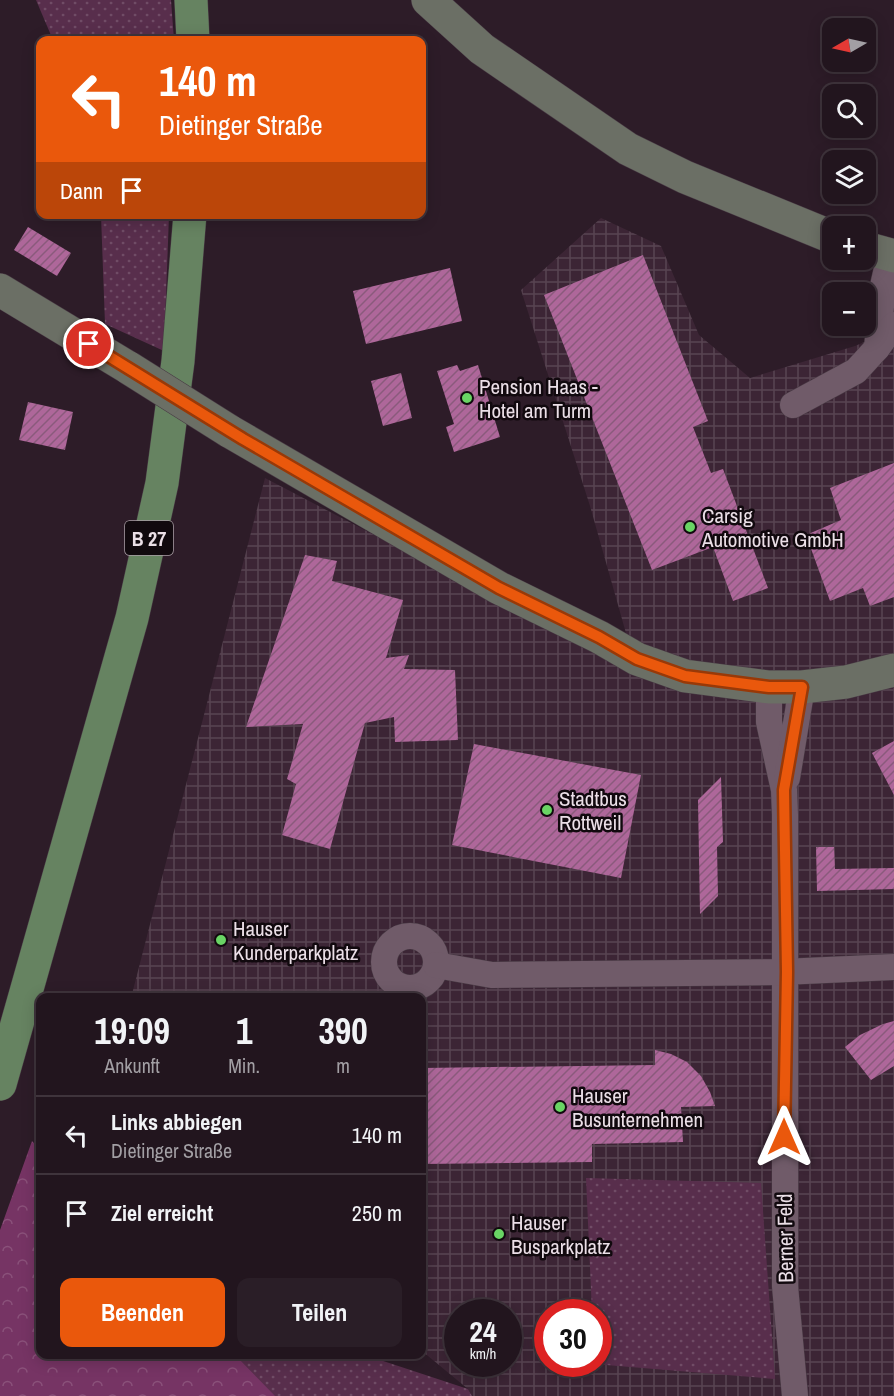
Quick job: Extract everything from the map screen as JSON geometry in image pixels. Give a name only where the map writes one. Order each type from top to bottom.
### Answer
[{"type":"main road","name":"B 27","points":[[0,1084],[132,618],[162,483],[179,350],[190,219]]},
{"type":"street","points":[[428,0],[482,49],[628,149],[685,177],[822,233]]},
{"type":"street","points":[[877,348],[883,286],[883,253]]},
{"type":"street","points":[[0,290],[229,430],[499,588],[599,637],[637,659],[685,676],[769,687],[802,687],[846,682],[894,670]]},
{"type":"street","points":[[793,405],[856,371],[894,325]]},
{"type":"street","name":"Berner Feld","points":[[769,687],[769,722],[784,790]]},
{"type":"street","name":"Berner Feld","points":[[795,1396],[785,1286],[784,1078],[787,972],[784,790],[802,687]]},
{"type":"street","points":[[436,965],[492,975],[787,972],[894,967]]},
{"type":"shaded area","points":[[36,0],[171,0],[174,36],[51,36]]},
{"type":"shaded area","points":[[601,218],[661,246],[699,335],[750,378],[855,346],[894,329],[894,1396],[472,1396],[468,1389],[453,1377],[522,1377],[522,1299],[444,1299],[444,1369],[426,1354],[426,993],[132,993],[265,478],[637,672],[590,506],[521,290]]},
{"type":"shaded area","points":[[101,219],[169,219],[164,351],[105,324]]},
{"type":"shaded area","points":[[586,1178],[761,1183],[775,1379],[612,1365],[612,1299],[591,1299]]},
{"type":"shaded area","points":[[237,1359],[377,1359],[468,1389],[472,1396],[271,1396]]},
{"type":"green space","points":[[32,1141],[36,1146],[36,1359],[239,1359],[275,1396],[0,1396],[0,1230]]},
{"type":"building","points":[[28,227],[71,253],[57,276],[14,250]]},
{"type":"building","points":[[643,255],[708,421],[693,427],[711,473],[723,469],[768,588],[733,601],[713,547],[652,570],[544,295]]},
{"type":"building","points":[[450,268],[462,321],[366,344],[353,291]]},
{"type":"building","name":"Pension Haas - Hotel am Turm","points":[[457,365],[460,371],[478,365],[500,437],[454,452],[446,427],[454,424],[437,371]]},
{"type":"building","points":[[401,373],[412,418],[383,426],[371,381]]},
{"type":"building","points":[[28,402],[73,412],[65,450],[19,440]]},
{"type":"building","points":[[894,463],[894,597],[870,606],[863,588],[830,601],[806,535],[841,520],[830,488]]},
{"type":"building","points":[[305,555],[337,561],[332,581],[403,600],[386,658],[409,655],[404,669],[455,670],[458,740],[395,742],[394,717],[365,723],[330,849],[282,835],[296,784],[287,779],[303,724],[246,727]]},
{"type":"building","points":[[894,741],[894,795],[872,753]]},
{"type":"building","name":"Stadtbus Rottweil","points":[[474,744],[641,775],[621,878],[452,845]]},
{"type":"building","points":[[721,777],[723,842],[717,847],[718,896],[700,914],[698,800]]},
{"type":"building","points":[[816,847],[834,847],[835,869],[894,868],[894,889],[817,891]]},
{"type":"building","points":[[894,1021],[894,1066],[871,1080],[845,1047],[860,1035]]},
{"type":"building","name":"Hauser Busunternehmen","points":[[655,1050],[671,1054],[687,1062],[701,1076],[710,1092],[715,1106],[681,1107],[683,1142],[592,1144],[592,1162],[426,1164],[426,1068],[655,1065]]},
{"type":"place","name":"Pension Haas - Hotel am Turm","points":[[467,398]]},
{"type":"place","name":"Carsig Automotive GmbH","points":[[690,527]]},
{"type":"place","name":"Stadtbus Rottweil","points":[[547,810]]},
{"type":"place","name":"Hauser Kunderparkplatz","points":[[221,940]]},
{"type":"place","name":"Hauser Busunternehmen","points":[[560,1107]]},
{"type":"place","name":"Hauser Busparkplatz","points":[[499,1234]]},
{"type":"route","points":[[89,344],[243,439],[499,588],[599,637],[637,659],[685,676],[769,687],[802,687],[784,790],[787,972],[784,1137]]}]
